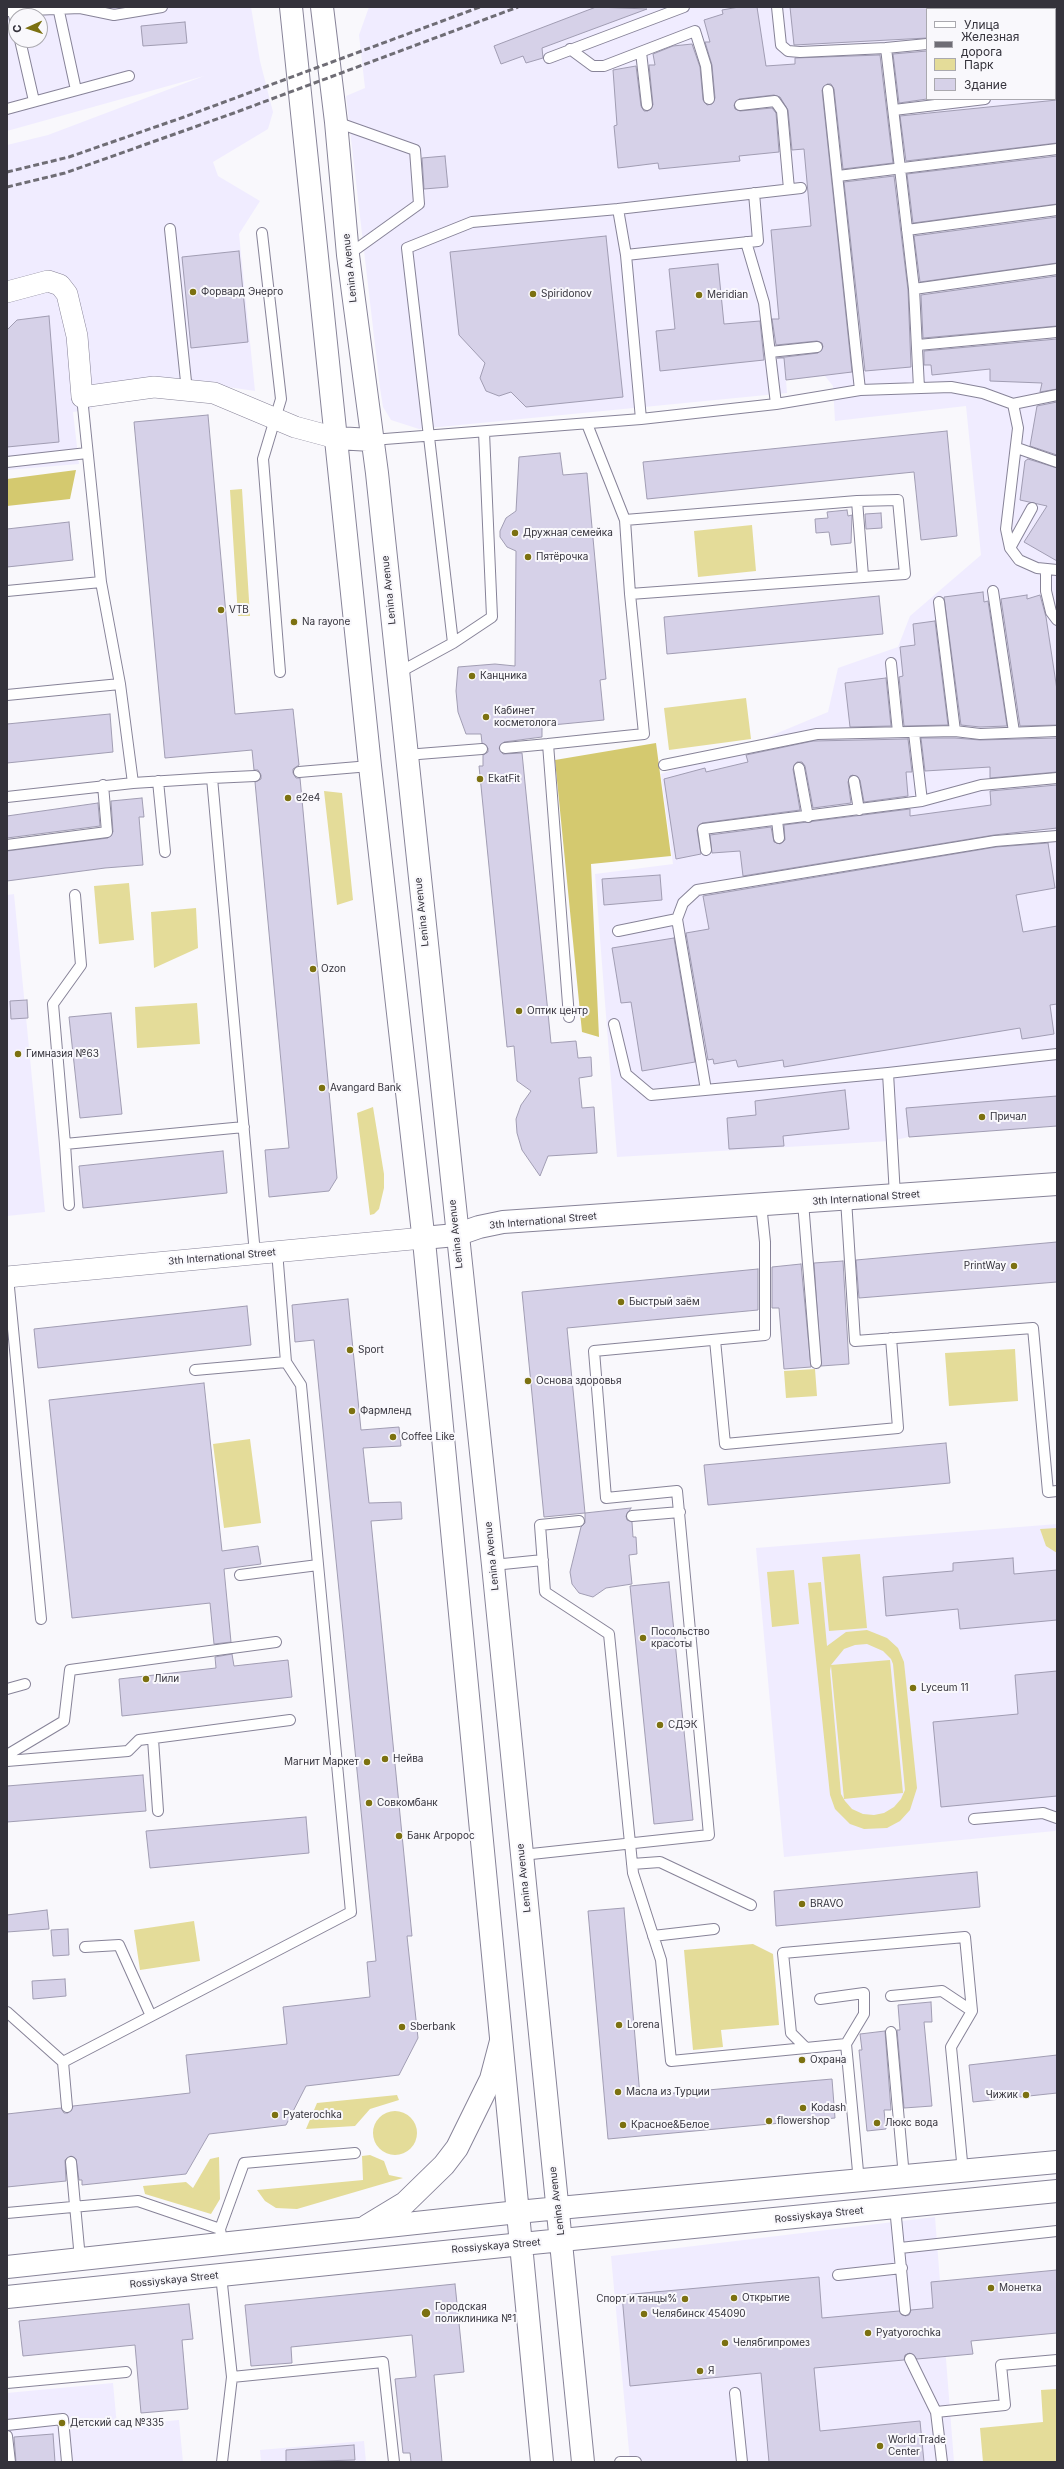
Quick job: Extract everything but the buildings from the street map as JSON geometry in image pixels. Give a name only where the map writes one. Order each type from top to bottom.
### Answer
[{"type":"main road","points":[[291,7],[370,766],[423,1238],[502,2036],[542,2462]]},
{"type":"main road","name":"Lenina Avenue","points":[[326,13],[348,255],[372,440],[398,673],[456,1235],[493,1565],[559,2208],[583,2462]]},
{"type":"main road","points":[[336,438],[372,440]]},
{"type":"main road","name":"3th International Street","points":[[423,1238],[456,1235],[479,1227],[503,1222],[1057,1184]]},
{"type":"main road","points":[[362,2229],[405,2203],[444,2165],[457,2148],[471,2123],[490,2079],[502,2036]]},
{"type":"main road","points":[[7,2267],[80,2259],[221,2237],[362,2229],[559,2208],[904,2178],[1057,2162]]},
{"type":"main road","name":"Rossiyskaya Street","points":[[7,2297],[1057,2191]]},
{"type":"street","points":[[7,292],[48,281],[60,285],[67,294],[77,336],[82,397],[154,387],[214,393],[295,427],[336,438]]},
{"type":"street","name":"3th International Street","points":[[8,1277],[423,1238]]},
{"type":"lane","points":[[48,8],[80,8],[114,16],[162,7]]},
{"type":"lane","points":[[549,58],[684,7]]},
{"type":"lane","points":[[777,7],[781,45],[788,51],[800,52],[886,48],[926,44]]},
{"type":"lane","points":[[58,8],[76,90]]},
{"type":"lane","points":[[570,49],[593,66],[604,66],[695,31],[706,66],[709,99]]},
{"type":"lane","points":[[22,48],[34,101]]},
{"type":"lane","points":[[886,48],[914,289],[919,388]]},
{"type":"lane","points":[[641,52],[647,105]]},
{"type":"lane","points":[[7,110],[34,101],[129,76]]},
{"type":"lane","points":[[828,90],[860,390]]},
{"type":"lane","points":[[894,110],[977,100]]},
{"type":"lane","points":[[740,105],[775,101],[782,112],[789,189]]},
{"type":"lane","points":[[336,122],[414,150],[419,204],[348,255]]},
{"type":"lane","points":[[838,176],[1057,148]]},
{"type":"lane","points":[[453,643],[407,248],[472,222],[618,209],[801,188]]},
{"type":"lane","points":[[626,255],[758,241],[754,193]]},
{"type":"lane","points":[[618,209],[626,255],[641,419]]},
{"type":"lane","points":[[907,230],[1057,210]]},
{"type":"lane","points":[[170,229],[187,390]]},
{"type":"lane","points":[[262,233],[281,399],[263,459],[280,672]]},
{"type":"lane","points":[[746,242],[764,303],[776,404]]},
{"type":"lane","points":[[914,289],[1057,269]]},
{"type":"lane","points":[[918,345],[1057,332]]},
{"type":"lane","points":[[770,352],[817,347]]},
{"type":"lane","points":[[372,440],[641,419],[776,404],[860,390],[951,386],[983,393],[1012,404],[1057,395]]},
{"type":"lane","points":[[82,397],[101,582],[120,684],[133,783]]},
{"type":"lane","points":[[1012,404],[1018,428],[1017,448],[1006,529],[1010,548],[1019,560],[1037,568],[1057,570]]},
{"type":"lane","points":[[505,748],[644,734],[630,594],[626,520],[587,424]]},
{"type":"lane","points":[[398,673],[453,643],[492,616],[484,432]]},
{"type":"lane","points":[[1017,448],[1057,462]]},
{"type":"lane","points":[[7,462],[88,453]]},
{"type":"lane","points":[[626,520],[857,501],[898,500],[905,574],[630,594]]},
{"type":"lane","points":[[857,501],[863,576]]},
{"type":"lane","points":[[1010,548],[1032,508]]},
{"type":"lane","points":[[1046,569],[1046,591],[1050,612],[1057,620]]},
{"type":"lane","points":[[7,591],[101,582]]},
{"type":"lane","points":[[992,591],[1014,732]]},
{"type":"lane","points":[[938,602],[955,731]]},
{"type":"lane","points":[[891,663],[898,732]]},
{"type":"lane","points":[[7,695],[120,684]]},
{"type":"lane","points":[[664,765],[817,734],[955,731],[980,734],[1057,731]]},
{"type":"lane","points":[[914,733],[922,801]]},
{"type":"lane","points":[[548,744],[569,1017]]},
{"type":"lane","points":[[406,755],[482,749]]},
{"type":"lane","points":[[299,772],[370,766]]},
{"type":"lane","points":[[799,768],[808,817]]},
{"type":"lane","points":[[7,796],[103,784],[255,776]]},
{"type":"lane","points":[[212,778],[255,1254]]},
{"type":"lane","points":[[706,850],[703,829],[808,817],[922,801],[981,785],[1057,778]]},
{"type":"lane","points":[[158,781],[165,852]]},
{"type":"lane","points":[[854,781],[859,810]]},
{"type":"lane","points":[[7,845],[107,832],[103,784]]},
{"type":"lane","points":[[777,820],[779,838]]},
{"type":"lane","points":[[706,1090],[677,919],[683,903],[697,890],[995,841],[1057,836]]},
{"type":"lane","points":[[69,1205],[53,1004],[82,965],[76,895]]},
{"type":"lane","points":[[618,931],[677,919]]},
{"type":"lane","points":[[614,1024],[626,1074],[651,1095],[888,1073],[1057,1054]]},
{"type":"lane","points":[[888,1073],[895,1196]]},
{"type":"lane","points":[[65,1144],[244,1127]]},
{"type":"lane","points":[[846,1199],[855,1341],[1033,1328],[1048,1492],[1057,1492]]},
{"type":"lane","points":[[803,1202],[816,1363]]},
{"type":"lane","points":[[522,1855],[709,1835],[677,1491],[606,1498],[594,1351],[765,1335],[765,1242],[761,1204]]},
{"type":"lane","points":[[63,2062],[351,1912],[301,1385],[286,1362],[277,1252]]},
{"type":"lane","points":[[8,1277],[41,1619]]},
{"type":"lane","points":[[715,1340],[725,1444],[898,1428],[891,1338]]},
{"type":"lane","points":[[195,1370],[286,1362]]},
{"type":"lane","points":[[632,1516],[680,1512]]},
{"type":"lane","points":[[579,1521],[540,1525],[545,1592],[609,1634],[632,1864],[661,1960],[671,2061],[846,2044]]},
{"type":"lane","points":[[493,1565],[543,1560]]},
{"type":"lane","points":[[240,1575],[318,1564]]},
{"type":"lane","points":[[7,1755],[64,1721],[70,1670],[276,1642]]},
{"type":"lane","points":[[7,1689],[25,1684]]},
{"type":"lane","points":[[7,1761],[128,1751],[139,1740],[290,1720]]},
{"type":"lane","points":[[153,1739],[158,1811]]},
{"type":"lane","points":[[974,1819],[1043,1813],[1057,1818]]},
{"type":"lane","points":[[632,1864],[660,1862],[751,1905]]},
{"type":"lane","points":[[654,1936],[714,1929]]},
{"type":"lane","points":[[806,2048],[791,2033],[783,1953],[965,1937],[972,2011],[951,2047],[963,2172]]},
{"type":"lane","points":[[85,1947],[119,1945],[151,2016]]},
{"type":"lane","points":[[891,1996],[942,1991],[972,2011]]},
{"type":"lane","points":[[820,1999],[864,1993],[864,2014],[846,2044],[859,2182]]},
{"type":"lane","points":[[7,2012],[63,2062],[67,2107]]},
{"type":"lane","points":[[890,2032],[904,2178]]},
{"type":"lane","points":[[7,2213],[138,2201],[221,2237],[244,2163],[355,2153]]},
{"type":"lane","points":[[71,2162],[80,2259]]},
{"type":"lane","points":[[895,2207],[906,2310]]},
{"type":"lane","points":[[900,2248],[1057,2231]]},
{"type":"lane","points":[[838,2275],[902,2268]]},
{"type":"lane","points":[[221,2275],[232,2377],[222,2462]]},
{"type":"lane","points":[[910,2360],[936,2412],[942,2462]]},
{"type":"lane","points":[[936,2412],[1004,2405],[1001,2365],[1057,2360]]},
{"type":"lane","points":[[232,2377],[383,2362],[394,2462]]},
{"type":"lane","points":[[7,2383],[126,2372]]},
{"type":"lane","points":[[735,2393],[742,2462]]},
{"type":"lane","points":[[7,2425],[63,2419],[67,2462]]},
{"type":"lane","points":[[7,2436],[10,2462]]},
{"type":"lane","points":[[620,2462],[636,2462]]},
{"type":"shaded area","points":[[7,7],[251,7],[260,61],[273,112],[268,129],[213,162],[218,176],[260,201],[239,234],[255,391],[180,380],[89,388],[92,409],[73,412],[79,464],[7,470],[7,145],[48,135],[204,76],[7,131]]},
{"type":"shaded area","points":[[369,7],[1057,7],[1057,1126],[909,1137],[890,1141],[617,1157],[595,874],[673,864],[661,774],[756,742],[828,712],[838,668],[898,647],[910,616],[981,555],[966,406],[835,421],[833,386],[825,376],[786,380],[787,393],[419,429],[391,420],[383,407],[380,388],[346,96],[365,88],[359,35]]},
{"type":"shaded area","points":[[76,470],[70,499],[7,506],[7,479]]},
{"type":"shaded area","points":[[656,743],[671,856],[591,864],[599,1037],[582,1032],[555,760]]},
{"type":"shaded area","name":"Гимназия №63","points":[[14,894],[45,1212],[7,1216],[7,895]]},
{"type":"shaded area","name":"Lyceum 11","points":[[1057,1524],[1057,1829],[1055,1831],[784,1857],[756,1548]]},
{"type":"shaded area","points":[[935,2217],[954,2462],[630,2462],[611,2256]]},
{"type":"shaded area","name":"Детский сад №335","points":[[113,2383],[117,2426],[179,2420],[183,2462],[7,2462],[7,2393]]},
{"type":"shaded area","points":[[364,2441],[366,2462],[261,2462],[260,2450]]},
{"type":"green space","points":[[242,489],[250,616],[238,616],[230,490]]},
{"type":"green space","points":[[752,525],[756,571],[698,577],[694,531]]},
{"type":"green space","points":[[746,698],[751,739],[669,750],[664,708]]},
{"type":"green space","points":[[324,791],[342,793],[353,900],[337,905]]},
{"type":"green space","points":[[129,883],[134,940],[99,944],[94,886]]},
{"type":"green space","points":[[196,908],[198,948],[154,968],[151,912]]},
{"type":"green space","points":[[197,1003],[200,1044],[137,1048],[135,1007]]},
{"type":"green space","points":[[373,1107],[384,1174],[384,1188],[379,1209],[374,1214],[370,1215],[357,1113]]},
{"type":"green space","points":[[1015,1349],[1018,1401],[949,1406],[945,1353]]},
{"type":"green space","points":[[815,1369],[817,1396],[786,1398],[784,1371]]},
{"type":"green space","points":[[250,1439],[261,1523],[224,1528],[213,1444]]},
{"type":"green space","points":[[1057,1528],[1057,1553],[1046,1546],[1040,1529]]},
{"type":"green space","points":[[860,1554],[867,1628],[829,1631],[822,1557]]},
{"type":"green space","points":[[794,1570],[799,1624],[772,1627],[767,1572]]},
{"type":"green space","points":[[821,1582],[827,1646],[846,1632],[867,1630],[887,1638],[898,1648],[904,1662],[917,1788],[910,1810],[900,1821],[887,1828],[864,1829],[850,1824],[835,1809],[830,1795],[808,1583]],"holes":[[[867,1644],[883,1651],[891,1659],[893,1664],[905,1790],[901,1799],[894,1807],[884,1813],[874,1815],[863,1814],[852,1809],[845,1801],[841,1794],[830,1671],[831,1666],[844,1799],[903,1793],[890,1660],[831,1665],[844,1649],[855,1645]]]},
{"type":"green space","points":[[194,1921],[200,1961],[140,1970],[134,1930]]},
{"type":"green space","points":[[753,1944],[773,1954],[779,2025],[721,2030],[723,2047],[693,2050],[684,1950]]},
{"type":"green space","points":[[397,2095],[399,2100],[370,2109],[355,2126],[306,2129],[317,2103]]},
{"type":"green space","points":[[391,2111],[399,2111],[411,2117],[417,2129],[417,2137],[411,2149],[399,2155],[391,2155],[379,2149],[373,2137],[373,2129],[379,2117]]},
{"type":"green space","points":[[370,2155],[384,2161],[389,2175],[403,2178],[297,2209],[276,2208],[265,2201],[257,2190],[363,2180],[362,2156]]},
{"type":"green space","points":[[219,2157],[220,2199],[211,2214],[145,2194],[143,2186],[186,2182],[193,2188],[210,2159]]},
{"type":"green space","points":[[1057,2389],[1057,2461],[983,2462],[980,2428],[1043,2422],[1041,2390]]},
{"type":"railway","points":[[7,172],[69,157],[184,117],[480,7]]},
{"type":"railway","points":[[7,187],[65,173],[234,113],[518,7]]},
{"type":"place","name":"Форвард Энерго","points":[[193,292]]},
{"type":"place","name":"Spiridonov","points":[[533,294]]},
{"type":"place","name":"Meridian","points":[[699,295]]},
{"type":"place","name":"Дружная семейка","points":[[515,533]]},
{"type":"place","name":"Пятёрочка","points":[[528,557]]},
{"type":"place","name":"VTB","points":[[221,610]]},
{"type":"place","name":"Na rayone","points":[[294,622]]},
{"type":"place","name":"Канцника","points":[[472,676]]},
{"type":"place","name":"Кабинет косметолога","points":[[486,717]]},
{"type":"place","name":"EkatFit","points":[[480,779]]},
{"type":"place","name":"е2е4","points":[[288,798]]},
{"type":"place","name":"Ozon","points":[[313,969]]},
{"type":"place","name":"Оптик центр","points":[[519,1011]]},
{"type":"place","name":"Гимназия №63","points":[[18,1054]]},
{"type":"place","name":"Avangard Bank","points":[[322,1088]]},
{"type":"place","name":"Причал","points":[[982,1117]]},
{"type":"place","name":"PrintWay","points":[[1014,1266]]},
{"type":"place","name":"Быстрый заём","points":[[621,1302]]},
{"type":"place","name":"Sport","points":[[350,1350]]},
{"type":"place","name":"Основа здоровья","points":[[528,1381]]},
{"type":"place","name":"Фармленд","points":[[352,1411]]},
{"type":"place","name":"Coffee Like","points":[[393,1437]]},
{"type":"place","name":"Посольство красоты","points":[[643,1638]]},
{"type":"place","name":"Лили","points":[[146,1679]]},
{"type":"place","name":"Lyceum 11","points":[[913,1688]]},
{"type":"place","name":"СДЭК","points":[[660,1725]]},
{"type":"place","name":"Нейва","points":[[385,1759]]},
{"type":"place","name":"Магнит Маркет","points":[[367,1762]]},
{"type":"place","name":"Совкомбанк","points":[[369,1803]]},
{"type":"place","name":"Банк Агророс","points":[[399,1836]]},
{"type":"place","name":"BRAVO","points":[[802,1904]]},
{"type":"place","name":"Lorena","points":[[619,2025]]},
{"type":"place","name":"Sberbank","points":[[402,2027]]},
{"type":"place","name":"Охрана","points":[[802,2060]]},
{"type":"place","name":"Масла из Турции","points":[[618,2092]]},
{"type":"place","name":"Чижик","points":[[1026,2095]]},
{"type":"place","name":"Kodash","points":[[803,2108]]},
{"type":"place","name":"Pyaterochka","points":[[275,2115]]},
{"type":"place","name":"flowershop","points":[[769,2121]]},
{"type":"place","name":"Люкс вода","points":[[877,2123]]},
{"type":"place","name":"Красное&Белое","points":[[623,2125]]},
{"type":"place","name":"Монетка","points":[[991,2288]]},
{"type":"place","name":"Открытие","points":[[734,2298]]},
{"type":"place","name":"Спорт и танцы%","points":[[685,2299]]},
{"type":"place","name":"Городская поликлиника №1","points":[[426,2313]]},
{"type":"place","name":"Челябинск 454090","points":[[644,2314]]},
{"type":"place","name":"Pyatyorochka","points":[[868,2333]]},
{"type":"place","name":"Челябгипромез","points":[[725,2343]]},
{"type":"place","name":"Я","points":[[700,2371]]},
{"type":"place","name":"Детский сад №335","points":[[62,2423]]},
{"type":"place","name":"World Trade Center","points":[[880,2446]]}]
